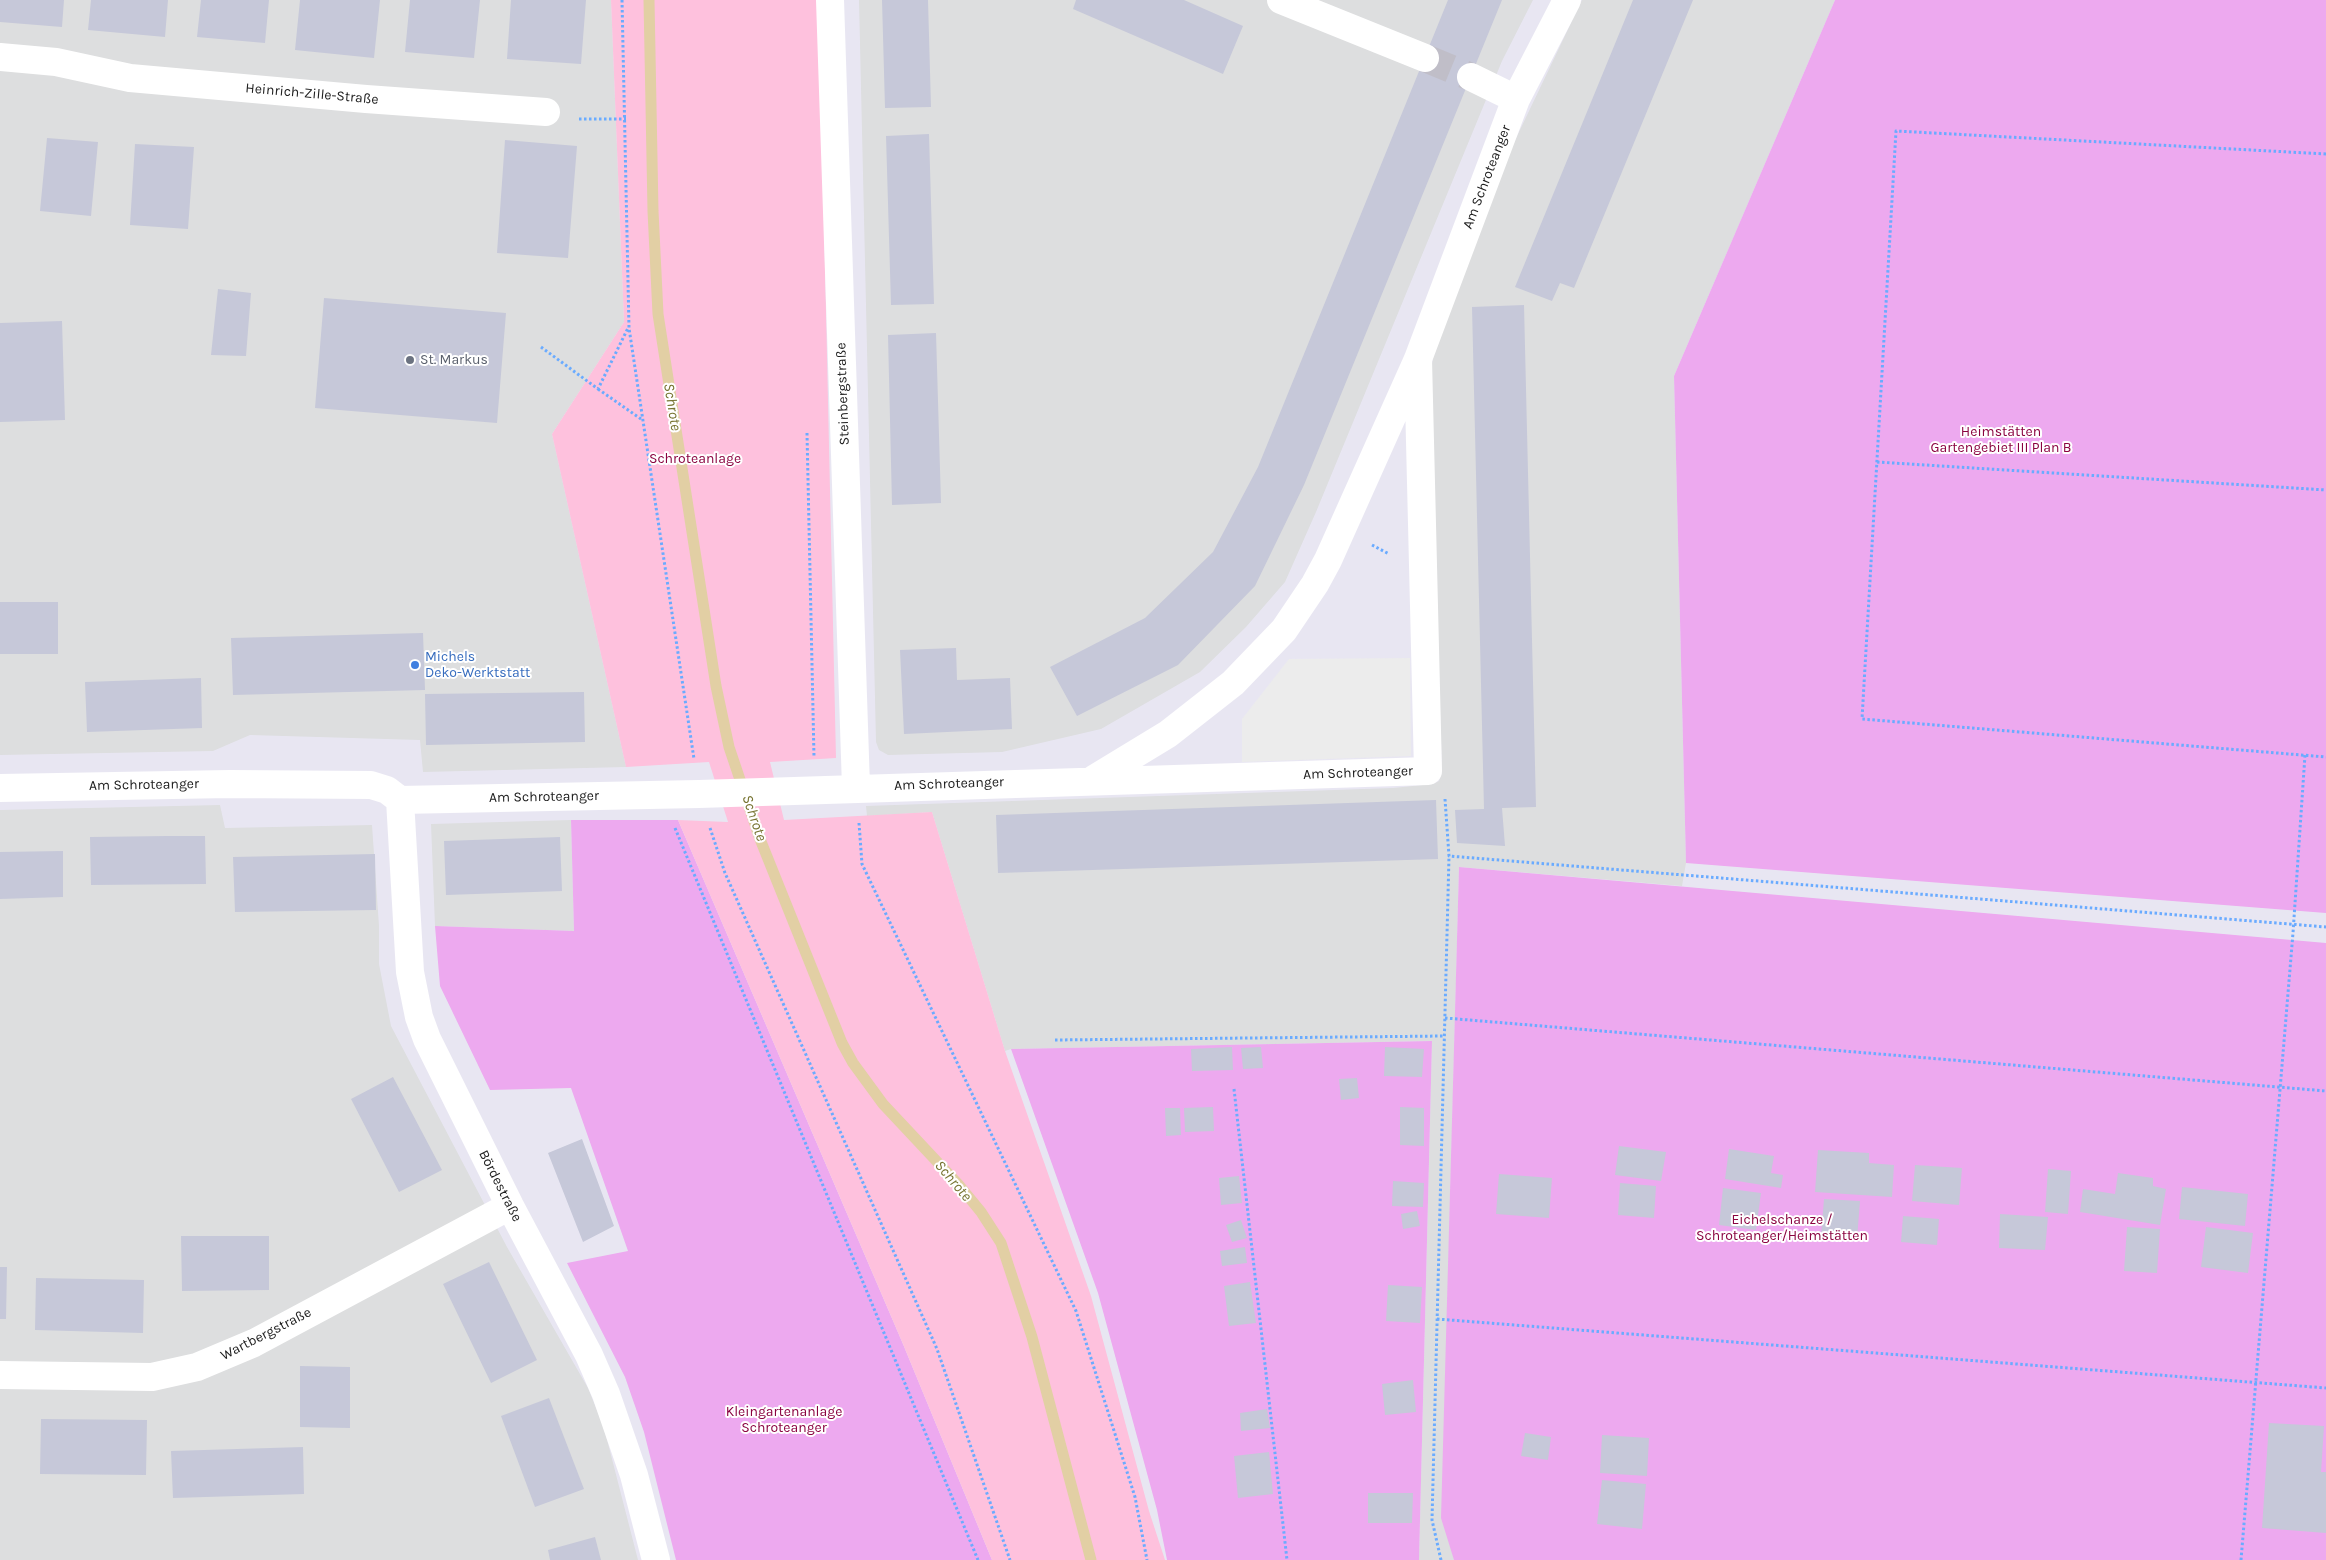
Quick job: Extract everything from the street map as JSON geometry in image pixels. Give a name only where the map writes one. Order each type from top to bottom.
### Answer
[{"type":"street","name":"Steinbergstraße","points":[[830,0],[856,787]]},
{"type":"street","points":[[1281,0],[1424,58]]},
{"type":"street","name":"Am Schroteanger","points":[[1093,780],[1184,722],[1213,700],[1256,661],[1284,630],[1300,607],[1328,560],[1418,359],[1516,99],[1567,0]]},
{"type":"street","name":"Heinrich-Zille-Straße","points":[[0,57],[56,62],[130,78],[366,99],[546,112]]},
{"type":"street","points":[[1471,76],[1516,99]]},
{"type":"street","name":"Am Schroteanger","points":[[0,788],[230,784],[371,785],[387,790],[400,800],[715,793],[856,787],[1428,771],[1418,359]]},
{"type":"street","name":"Bördestraße","points":[[400,800],[410,972],[417,1010],[427,1039],[510,1206],[589,1355],[606,1394],[634,1475],[656,1560]]},
{"type":"street","name":"Wartbergstraße","points":[[0,1375],[152,1377],[197,1367],[254,1343],[510,1206]]},
{"type":"path","points":[[622,0],[629,328],[641,420],[696,769]]},
{"type":"path","points":[[546,112],[572,118],[626,119]]},
{"type":"path","points":[[2326,154],[1896,131],[1862,719],[2326,757]]},
{"type":"path","points":[[598,389],[629,328]]},
{"type":"path","points":[[540,347],[641,420]]},
{"type":"path","points":[[1877,462],[2326,490]]},
{"type":"path","points":[[1342,528],[1424,574]]},
{"type":"path","points":[[2241,1560],[2305,755]]},
{"type":"path","points":[[856,787],[862,864],[1076,1312],[1135,1497],[1147,1560]]},
{"type":"path","points":[[1441,1560],[1432,1520],[1449,856],[1445,801]]},
{"type":"path","points":[[671,820],[978,1560]]},
{"type":"path","points":[[708,820],[725,873],[937,1350],[1010,1560]]},
{"type":"path","points":[[1449,856],[2326,927]]},
{"type":"path","points":[[1444,1018],[2326,1091]]},
{"type":"path","points":[[1055,1040],[1444,1036]]},
{"type":"path","points":[[1234,1089],[1286,1560]]},
{"type":"path","points":[[1437,1319],[2326,1388]]},
{"type":"shaded area","points":[[0,0],[611,0],[624,322],[552,434],[626,767],[423,772],[420,740],[250,735],[213,751],[0,755]]},
{"type":"shaded area","points":[[859,0],[1533,0],[1502,61],[1316,512],[1285,582],[1246,627],[1200,672],[1101,729],[1002,752],[888,755],[879,750],[876,742]]},
{"type":"shaded area","points":[[1582,0],[1835,0],[1674,376],[1686,863],[1682,886],[1459,867],[1447,1320],[1454,1560],[1419,1560],[1432,1041],[1011,1049],[1005,1051],[932,812],[867,816],[866,806],[1393,788],[1433,784],[1439,781],[1442,772],[1431,420],[1432,364],[1437,335],[1487,199]]},
{"type":"shaded area","points":[[1410,658],[1411,756],[1242,762],[1242,719],[1289,659]]},
{"type":"shaded area","points":[[220,805],[225,828],[372,825],[379,926],[379,964],[391,1026],[507,1247],[588,1388],[604,1428],[638,1560],[0,1560],[0,810]]},
{"type":"shaded area","points":[[571,820],[574,931],[435,926],[431,824]]},
{"type":"green space","name":"Schroteanlage","points":[[611,0],[819,0],[836,758],[770,762],[784,820],[932,812],[1005,1051],[1091,1296],[1149,1511],[1165,1560],[992,1560],[903,1344],[678,820],[728,822],[709,762],[626,767],[552,434],[624,322]]},
{"type":"green space","name":"Heimstätten Gartengebiet III Plan B","points":[[1835,0],[2326,0],[2326,913],[1686,863],[1674,376]]},
{"type":"green space","name":"Kleingartenanlage Schroteanger","points":[[571,820],[678,820],[903,1344],[992,1560],[676,1560],[644,1432],[625,1377],[567,1263],[628,1251],[571,1088],[490,1090],[440,986],[435,926],[574,931]]},
{"type":"green space","name":"Eichelschanze / Schroteanger/Heimstätten","points":[[1459,867],[2326,943],[2326,1560],[1454,1560],[1441,1518]]},
{"type":"green space","points":[[1432,1041],[1419,1560],[1167,1560],[1157,1510],[1098,1293],[1011,1049]]},
{"type":"building","points":[[0,0],[64,0],[62,27],[0,22]]},
{"type":"building","points":[[91,0],[168,0],[165,37],[88,30]]},
{"type":"building","points":[[201,0],[269,0],[265,43],[197,37]]},
{"type":"building","points":[[300,0],[380,0],[374,58],[295,50]]},
{"type":"building","points":[[410,0],[480,0],[474,58],[405,52]]},
{"type":"building","points":[[511,0],[586,0],[581,64],[507,59]]},
{"type":"building","points":[[882,0],[928,0],[931,107],[885,108]]},
{"type":"building","points":[[1076,0],[1184,0],[1243,26],[1223,74],[1073,9]]},
{"type":"building","points":[[1448,0],[1502,0],[1304,485],[1255,586],[1178,665],[1077,716],[1050,667],[1145,618],[1213,552],[1258,467]]},
{"type":"building","points":[[1633,0],[1693,0],[1574,288],[1560,283],[1552,301],[1515,287]]},
{"type":"building","points":[[929,134],[934,304],[891,305],[886,136]]},
{"type":"building","points":[[47,138],[98,142],[91,216],[40,211]]},
{"type":"building","points":[[505,140],[577,146],[568,258],[497,253]]},
{"type":"building","points":[[135,144],[194,147],[188,229],[130,225]]},
{"type":"building","points":[[218,289],[251,293],[246,356],[211,355]]},
{"type":"building","name":"St. Markus","points":[[324,298],[506,313],[497,423],[315,408]]},
{"type":"building","points":[[1524,305],[1536,807],[1502,808],[1505,846],[1457,843],[1455,810],[1484,809],[1472,307]]},
{"type":"building","points":[[62,321],[65,420],[0,422],[0,323]]},
{"type":"building","points":[[936,333],[941,503],[892,505],[888,335]]},
{"type":"building","points":[[0,602],[58,602],[58,654],[0,654]]},
{"type":"building","points":[[423,633],[425,690],[233,695],[231,638]]},
{"type":"building","points":[[956,648],[957,680],[1010,678],[1012,729],[904,734],[900,650]]},
{"type":"building","points":[[201,678],[202,728],[87,732],[85,682]]},
{"type":"building","points":[[584,692],[585,742],[426,745],[425,694]]},
{"type":"building","points":[[1436,800],[1438,859],[998,873],[996,815]]},
{"type":"building","points":[[205,836],[206,884],[91,885],[90,837]]},
{"type":"building","points":[[560,837],[562,891],[446,895],[444,841]]},
{"type":"building","points":[[63,851],[63,897],[0,899],[0,852]]},
{"type":"building","points":[[375,854],[376,910],[235,912],[233,857]]},
{"type":"building","points":[[1232,1047],[1233,1070],[1192,1071],[1191,1049]]},
{"type":"building","points":[[1261,1047],[1263,1068],[1243,1069],[1241,1048]]},
{"type":"building","points":[[1385,1047],[1424,1049],[1422,1077],[1384,1076]]},
{"type":"building","points":[[393,1077],[442,1170],[399,1192],[351,1099]]},
{"type":"building","points":[[1357,1078],[1359,1098],[1341,1100],[1339,1079]]},
{"type":"building","points":[[1213,1107],[1214,1131],[1185,1132],[1184,1108]]},
{"type":"building","points":[[1400,1107],[1424,1108],[1424,1146],[1400,1145]]},
{"type":"building","points":[[1165,1108],[1180,1108],[1181,1135],[1166,1136]]},
{"type":"building","points":[[582,1139],[614,1226],[583,1242],[548,1153]]},
{"type":"building","points":[[1619,1146],[1666,1152],[1661,1181],[1615,1175]]},
{"type":"building","points":[[1729,1149],[1774,1156],[1771,1173],[1783,1175],[1781,1188],[1725,1179]]},
{"type":"building","points":[[1818,1150],[1869,1153],[1869,1163],[1894,1165],[1892,1197],[1815,1192]]},
{"type":"building","points":[[1915,1165],[1962,1168],[1959,1205],[1912,1201]]},
{"type":"building","points":[[2048,1169],[2071,1171],[2068,1214],[2045,1212]]},
{"type":"building","points":[[2118,1173],[2153,1178],[2153,1186],[2166,1189],[2160,1225],[2080,1212],[2083,1189],[2115,1194]]},
{"type":"building","points":[[1499,1174],[1552,1178],[1549,1218],[1496,1214]]},
{"type":"building","points":[[1239,1176],[1242,1203],[1221,1205],[1219,1178]]},
{"type":"building","points":[[1393,1181],[1424,1183],[1423,1207],[1392,1206]]},
{"type":"building","points":[[1620,1183],[1656,1186],[1654,1218],[1618,1215]]},
{"type":"building","points":[[2182,1187],[2248,1194],[2245,1226],[2179,1219]]},
{"type":"building","points":[[1723,1188],[1761,1193],[1756,1230],[1719,1225]]},
{"type":"building","points":[[1824,1199],[1860,1201],[1857,1239],[1821,1236]]},
{"type":"building","points":[[1417,1211],[1420,1226],[1403,1229],[1401,1214]]},
{"type":"building","points":[[2000,1214],[2048,1217],[2045,1250],[1999,1248]]},
{"type":"building","points":[[1903,1216],[1939,1219],[1937,1245],[1901,1242]]},
{"type":"building","points":[[1241,1220],[1247,1238],[1232,1242],[1226,1225]]},
{"type":"building","points":[[2127,1227],[2160,1229],[2157,1273],[2124,1271]]},
{"type":"building","points":[[2206,1227],[2253,1233],[2248,1273],[2201,1267]]},
{"type":"building","points":[[181,1236],[269,1236],[269,1290],[182,1291]]},
{"type":"building","points":[[1245,1247],[1247,1263],[1222,1266],[1220,1251]]},
{"type":"building","points":[[489,1262],[537,1360],[491,1383],[443,1284]]},
{"type":"building","points":[[0,1267],[7,1267],[6,1319],[0,1319]]},
{"type":"building","points":[[36,1278],[144,1280],[143,1333],[35,1330]]},
{"type":"building","points":[[1250,1282],[1256,1323],[1229,1326],[1224,1286]]},
{"type":"building","points":[[1388,1285],[1422,1287],[1420,1323],[1386,1321]]},
{"type":"building","points":[[300,1366],[350,1367],[350,1428],[300,1427]]},
{"type":"building","points":[[1413,1380],[1416,1412],[1385,1415],[1382,1384]]},
{"type":"building","points":[[549,1398],[584,1489],[535,1507],[501,1416]]},
{"type":"building","points":[[1267,1409],[1270,1428],[1241,1431],[1240,1413]]},
{"type":"building","points":[[41,1419],[147,1420],[146,1475],[40,1474]]},
{"type":"building","points":[[2269,1423],[2324,1426],[2321,1472],[2326,1472],[2326,1533],[2262,1528]]},
{"type":"building","points":[[1525,1433],[1551,1437],[1548,1460],[1521,1456]]},
{"type":"building","points":[[1602,1435],[1649,1438],[1647,1476],[1600,1473]]},
{"type":"building","points":[[303,1447],[304,1494],[173,1498],[171,1451]]},
{"type":"building","points":[[1269,1452],[1273,1494],[1238,1498],[1234,1456]]},
{"type":"building","points":[[1602,1480],[1646,1484],[1642,1529],[1597,1524]]},
{"type":"building","points":[[1368,1493],[1413,1493],[1412,1523],[1368,1523]]},
{"type":"building","points":[[595,1537],[601,1560],[550,1560],[548,1550]]},
{"type":"waterway","name":"Schrote","points":[[649,0],[653,211],[658,314],[716,686],[729,747],[760,839],[842,1043],[853,1063],[883,1104],[958,1184],[981,1212],[1001,1243],[1032,1337],[1091,1560]]},
{"type":"tunnel","points":[[1425,58],[1471,77]]},
{"type":"place","name":"St. Markus","points":[[410,360]]},
{"type":"place","name":"Michels Deko-Werktstatt","points":[[415,665]]}]
